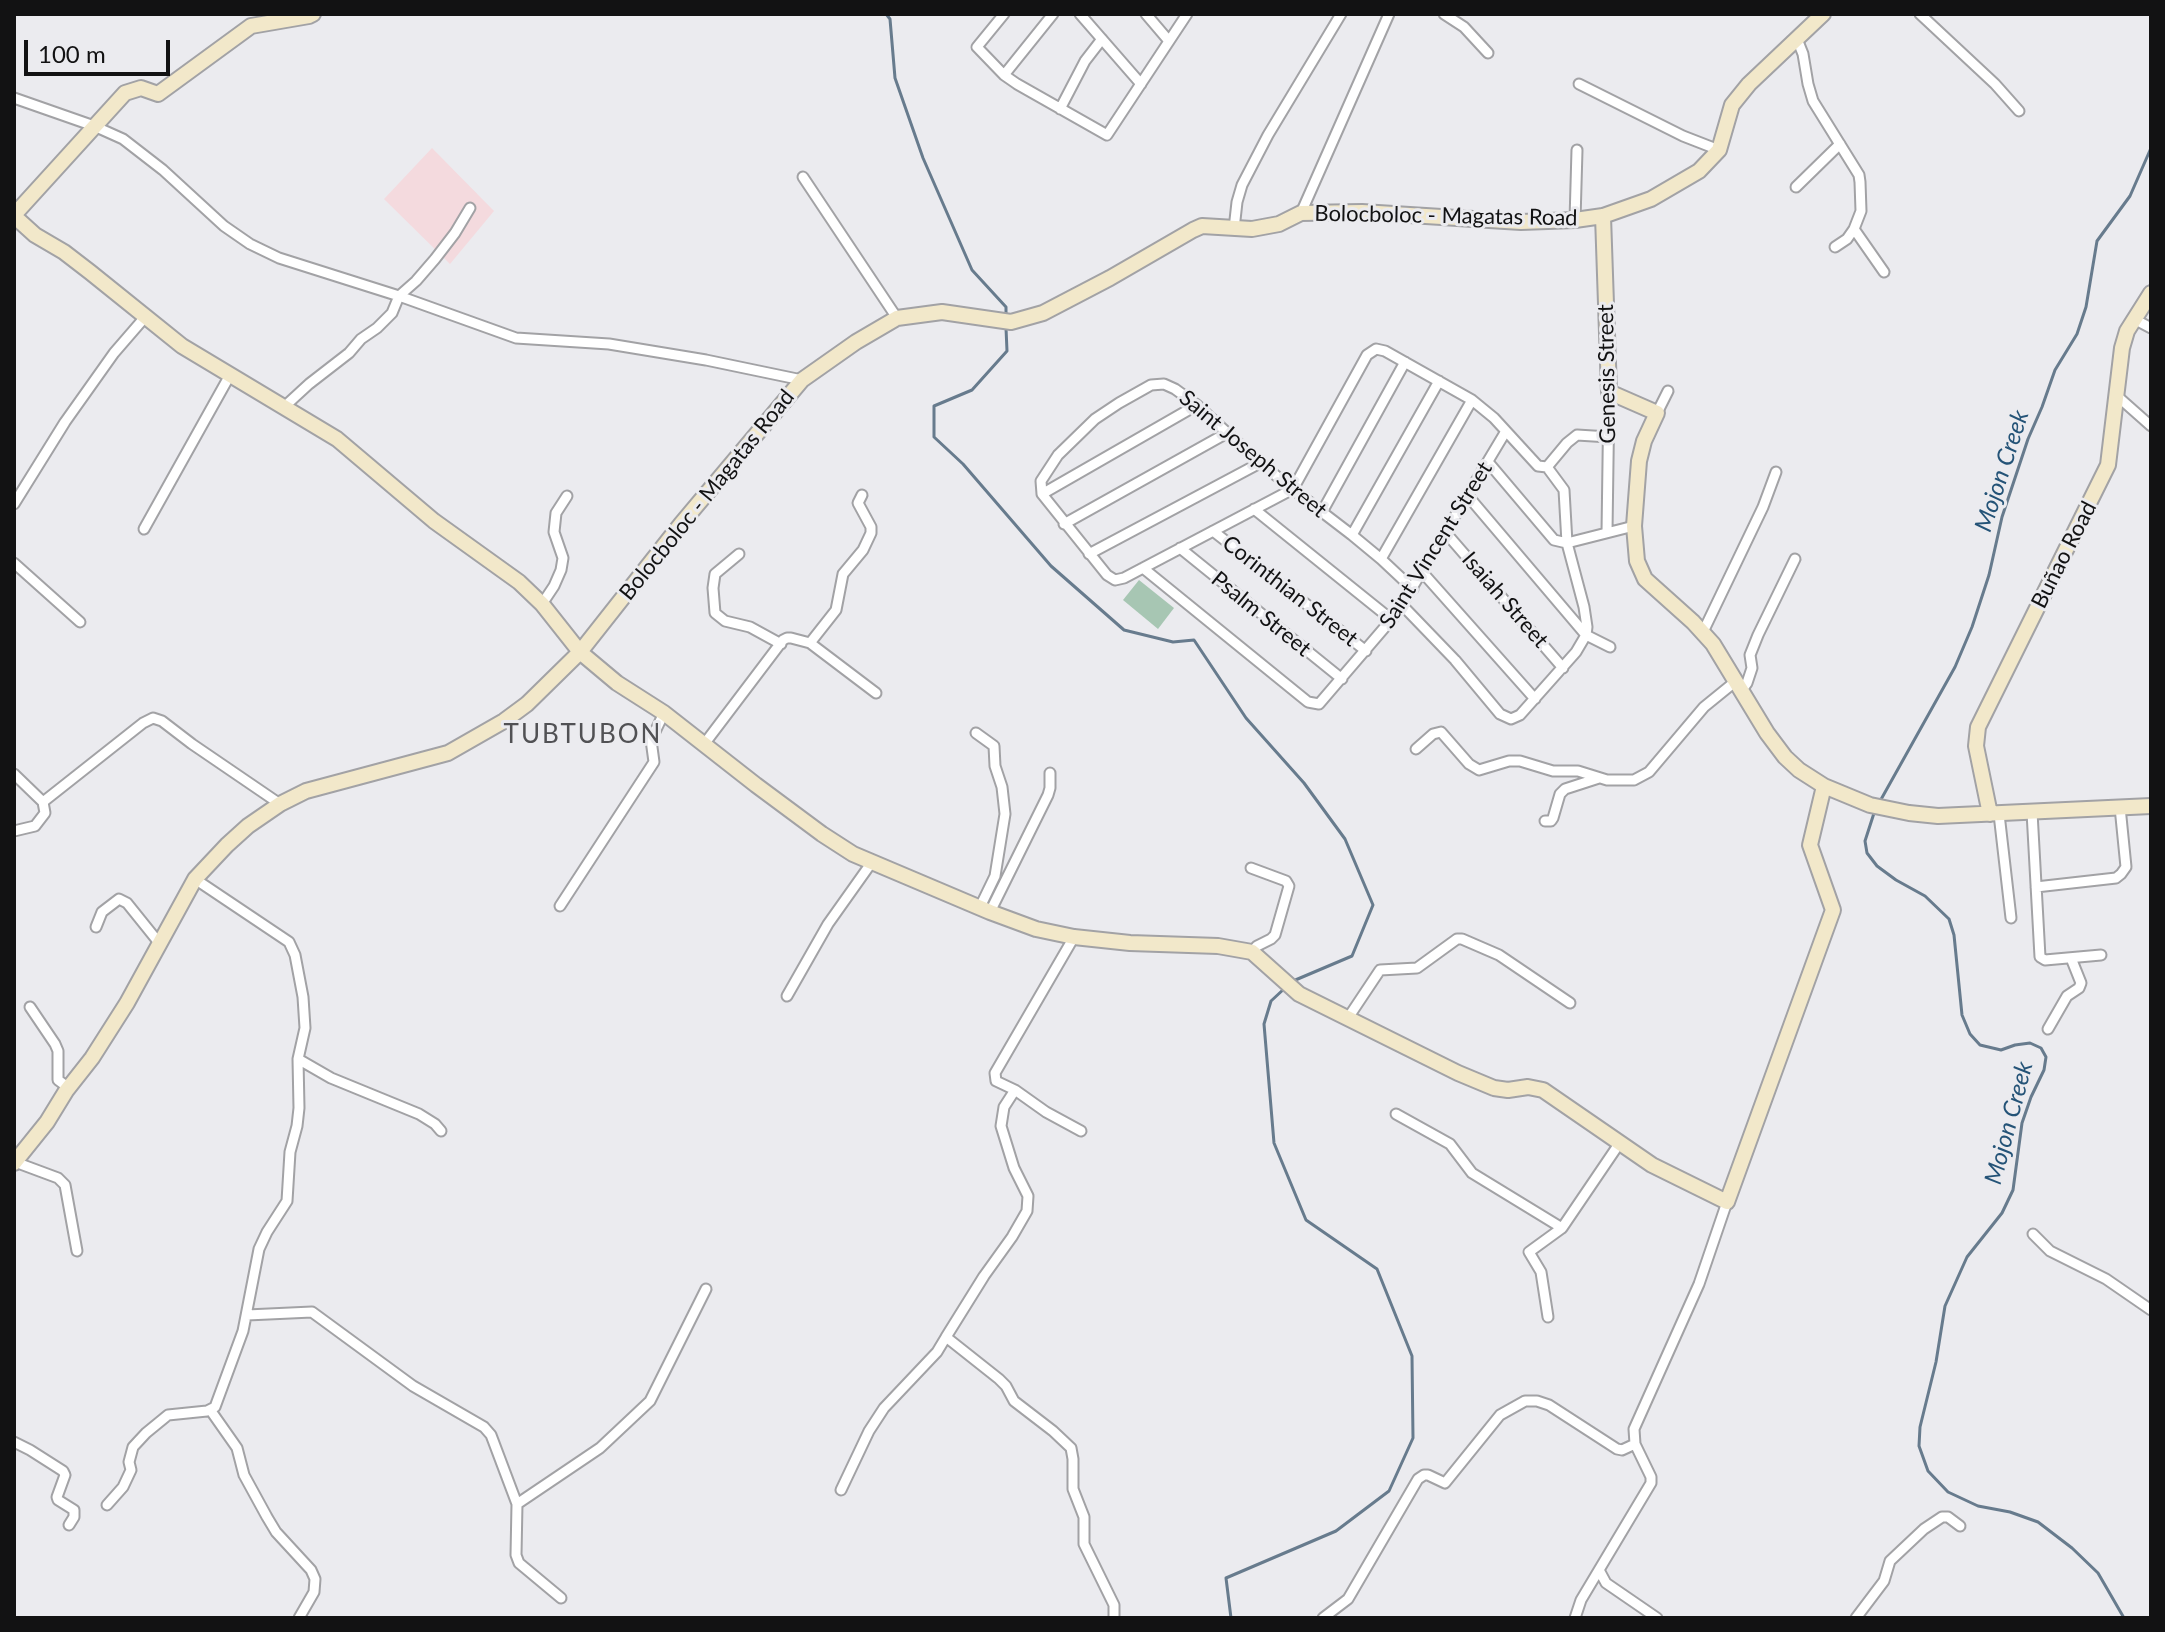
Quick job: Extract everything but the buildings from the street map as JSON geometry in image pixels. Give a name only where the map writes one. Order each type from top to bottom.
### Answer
[{"type":"street","points":[[313,14],[251,26],[158,94],[141,88],[125,93],[14,216],[182,346],[337,439],[434,521],[519,582],[542,604],[580,652],[617,683],[664,713],[756,785],[853,854],[1036,929],[1130,943],[1218,946],[1252,952],[1299,994],[1494,1088],[1543,1090],[1652,1165],[1727,1202]]},
{"type":"street","points":[[1004,14],[977,47],[1004,75],[1024,89],[1107,135],[1187,14]]},
{"type":"street","points":[[1004,75],[1053,14]]},
{"type":"street","points":[[1080,14],[1141,84]]},
{"type":"street","points":[[1146,14],[1169,41]]},
{"type":"street","points":[[1234,229],[1242,185],[1268,135],[1341,14]]},
{"type":"street","points":[[1301,213],[1389,14]]},
{"type":"street","points":[[1444,14],[1464,27],[1488,53]]},
{"type":"street","points":[[1579,84],[1683,136],[1719,150],[1732,105],[1749,84],[1823,14]]},
{"type":"street","points":[[1920,14],[1995,84],[2019,111]]},
{"type":"street","points":[[1060,109],[1085,61],[1102,39]]},
{"type":"street","points":[[1797,39],[1813,101],[1859,175],[1862,190],[1861,211],[1854,229],[1847,239],[1835,247]]},
{"type":"street","points":[[14,98],[123,139],[163,170],[224,226],[250,244],[279,258],[516,338],[609,344],[802,380]]},
{"type":"street","points":[[1796,187],[1840,144]]},
{"type":"street","points":[[1575,220],[1577,150]]},
{"type":"street","name":"Bolocboloc - Magatas Road","points":[[14,1163],[92,1058],[127,1003],[195,879],[248,826],[306,791],[448,753],[527,704],[580,652],[681,524],[802,380],[856,342],[897,318],[942,312],[1005,321],[1043,313],[1202,226],[1252,229],[1279,224],[1301,213],[1362,212],[1521,222],[1603,216],[1651,199],[1699,171],[1719,150]]},
{"type":"street","points":[[803,177],[897,318]]},
{"type":"street","points":[[284,407],[392,313],[399,296],[435,259],[470,208]]},
{"type":"street","name":"Genesis Street","points":[[1603,216],[1609,392],[1607,532]]},
{"type":"street","points":[[1854,229],[1884,272]]},
{"type":"street","name":"Buñao Road","points":[[1995,814],[1976,746],[1978,727],[2108,465],[2122,348],[2127,331],[2151,293]]},
{"type":"street","points":[[14,504],[65,422],[114,353],[146,316]]},
{"type":"street","points":[[2134,319],[2151,328]]},
{"type":"street","name":"Saint Vincent Street","points":[[1293,489],[1367,355],[1380,349],[1484,408],[1538,466],[1547,467]]},
{"type":"street","points":[[1322,512],[1405,362]]},
{"type":"street","points":[[144,529],[230,375]]},
{"type":"street","points":[[1352,535],[1439,381]]},
{"type":"street","name":"Saint Joseph Street","points":[[1042,494],[1041,481],[1058,455],[1095,419],[1158,384],[1169,386],[1197,405],[1260,463],[1352,535],[1413,589]]},
{"type":"street","points":[[1668,391],[1644,441],[1639,461],[1634,526],[1637,561],[1645,579],[1703,632],[1722,657],[1767,733],[1799,770],[1824,786],[1870,805],[1938,816],[2151,806]]},
{"type":"street","points":[[1609,392],[1657,413]]},
{"type":"street","points":[[2116,395],[2151,426]]},
{"type":"street","points":[[1381,559],[1472,400]]},
{"type":"street","points":[[1197,405],[1042,494],[1107,575],[1115,580],[1124,578],[1293,489]]},
{"type":"street","name":"Saint Vincent Street","points":[[1143,568],[1308,702],[1322,703],[1392,620],[1413,589],[1506,431]]},
{"type":"street","points":[[1064,524],[1227,433]]},
{"type":"street","points":[[1402,605],[1455,660],[1500,714],[1511,719],[1516,717],[1576,652],[1587,627],[1567,543],[1564,490],[1547,467],[1577,435],[1609,437]]},
{"type":"street","points":[[1488,462],[1550,537],[1559,542],[1567,543],[1634,526]]},
{"type":"street","points":[[1089,554],[1260,463]]},
{"type":"street","points":[[1703,632],[1763,507],[1776,472]]},
{"type":"street","points":[[810,643],[836,610],[843,574],[863,550],[871,533],[858,503],[862,495]]},
{"type":"street","points":[[542,604],[561,570],[563,558],[554,532],[556,513],[567,496]]},
{"type":"street","points":[[1468,496],[1586,635],[1610,647]]},
{"type":"street","points":[[1254,509],[1392,620]]},
{"type":"street","name":"Corinthian Street","points":[[1213,531],[1366,651]]},
{"type":"street","name":"Isaiah Street","points":[[1446,533],[1563,668]]},
{"type":"street","name":"Psalm Street","points":[[1180,548],[1342,679]]},
{"type":"street","points":[[739,554],[715,574],[715,613],[725,621],[750,627],[781,644]]},
{"type":"street","points":[[1416,749],[1433,734],[1441,732],[1469,764],[1479,770],[1520,761],[1553,771],[1578,771],[1607,780],[1634,780],[1649,772],[1704,707],[1747,683],[1752,668],[1750,655],[1795,559]]},
{"type":"street","points":[[14,563],[80,622]]},
{"type":"street","points":[[1423,573],[1535,699]]},
{"type":"street","points":[[705,743],[787,638],[810,643],[876,693]]},
{"type":"street","points":[[560,906],[654,762],[651,740],[664,713]]},
{"type":"street","points":[[43,802],[153,718],[162,721],[280,804]]},
{"type":"street","points":[[976,733],[994,746],[1005,814],[995,876],[985,910]]},
{"type":"street","points":[[985,910],[1048,795],[1050,773]]},
{"type":"street","points":[[14,774],[43,802],[45,813],[35,826],[14,831]]},
{"type":"street","points":[[1545,821],[1553,818],[1560,794],[1565,789],[1599,778]]},
{"type":"street","points":[[1575,1618],[1581,1600],[1651,1483],[1635,1444],[1636,1424],[1699,1284],[1833,910],[1810,845],[1824,786]]},
{"type":"street","points":[[2036,887],[2116,878],[2121,874],[2126,867],[2120,807]]},
{"type":"street","points":[[2032,812],[2040,957],[2045,960],[2101,955]]},
{"type":"street","points":[[1995,814],[2011,918]]},
{"type":"street","points":[[787,996],[828,924],[872,862]]},
{"type":"street","points":[[1251,868],[1286,881],[1289,886],[1275,935],[1252,952]]},
{"type":"street","points":[[107,1505],[123,1487],[131,1470],[129,1462],[133,1447],[146,1433],[168,1415],[211,1411],[218,1401],[247,1315],[259,1249],[287,1201],[290,1152],[299,1108],[298,1059],[305,1028],[295,955],[289,942],[195,879]]},
{"type":"street","points":[[96,927],[102,912],[119,899],[127,903],[160,944]]},
{"type":"street","points":[[1074,937],[995,1073],[996,1081],[1081,1131]]},
{"type":"street","points":[[1348,1018],[1380,970],[1417,968],[1457,939],[1499,955],[1570,1003]]},
{"type":"street","points":[[2048,1029],[2067,996],[2081,983],[2071,958]]},
{"type":"street","points":[[30,1007],[55,1044],[58,1051],[58,1080],[69,1088]]},
{"type":"street","points":[[298,1059],[340,1081],[419,1114],[441,1131]]},
{"type":"street","points":[[841,1490],[869,1431],[884,1408],[937,1352],[1012,1237],[1028,1205],[1028,1196],[1014,1168],[1001,1126],[1004,1107],[1015,1090]]},
{"type":"street","points":[[1396,1114],[1450,1144],[1472,1173],[1562,1228]]},
{"type":"street","points":[[1548,1317],[1541,1272],[1529,1252],[1562,1228],[1619,1144]]},
{"type":"street","points":[[14,1163],[58,1178],[65,1185],[77,1251]]},
{"type":"street","points":[[2033,1234],[2050,1251],[2106,1279],[2151,1310]]},
{"type":"street","points":[[517,1504],[600,1448],[650,1401],[706,1289]]},
{"type":"street","points":[[247,1315],[312,1312],[413,1386],[484,1427],[491,1435],[517,1504],[516,1555],[519,1563],[561,1598]]},
{"type":"street","points":[[946,1337],[999,1379],[1014,1401],[1071,1448],[1073,1489],[1084,1517],[1084,1544],[1114,1605],[1114,1618]]},
{"type":"street","points":[[1323,1618],[1348,1599],[1418,1479],[1428,1475],[1445,1483],[1500,1415],[1525,1401],[1549,1405],[1617,1449],[1635,1444]]},
{"type":"street","points":[[211,1411],[237,1448],[244,1475],[276,1532],[311,1570],[315,1579],[314,1592],[299,1618]]},
{"type":"street","points":[[14,1442],[63,1471],[65,1475],[57,1497],[74,1510],[69,1525]]},
{"type":"street","points":[[1856,1618],[1884,1581],[1890,1561],[1924,1529],[1942,1517],[1948,1517],[1960,1526]]},
{"type":"street","points":[[1599,1570],[1606,1583],[1657,1618]]},
{"type":"shaded area","points":[[432,148],[494,211],[450,264],[384,199]]},
{"type":"green space","points":[[1139,580],[1174,608],[1158,629],[1123,600]]},
{"type":"waterway","points":[[886,14],[890,19],[895,78],[923,158],[972,270],[1006,307],[1006,316]]},
{"type":"waterway","name":"Mojon Creek","points":[[1879,803],[1955,667],[1972,627],[1989,575],[2002,517],[2028,439],[2055,370],[2077,334],[2086,307],[2097,241],[2130,196],[2151,148]]},
{"type":"waterway","points":[[1006,328],[1007,351],[972,390],[934,406],[934,437],[963,464],[1051,566],[1124,630],[1173,642],[1194,640],[1246,718],[1304,783],[1345,839],[1373,905],[1352,956],[1293,981]]},
{"type":"waterway","name":"Mojon Creek","points":[[1875,810],[1865,841],[1867,853],[1877,866],[1925,896],[1949,919],[1954,935],[1962,1015],[1970,1034],[1980,1045],[2001,1050],[2030,1043],[2041,1048],[2046,1057],[2044,1070],[2022,1123],[2013,1190],[2002,1213],[1967,1257],[1945,1306],[1936,1362],[1920,1427],[1919,1446],[1928,1471],[1948,1492],[1978,1506],[2010,1512],[2038,1522],[2072,1548],[2098,1573],[2124,1618]]},
{"type":"waterway","points":[[1231,1618],[1226,1578],[1336,1531],[1389,1491],[1413,1438],[1412,1356],[1377,1269],[1306,1220],[1274,1143],[1264,1024],[1271,1001],[1285,988]]},
{"type":"district","name":"TUBTUBON","points":[[583,735]]}]
